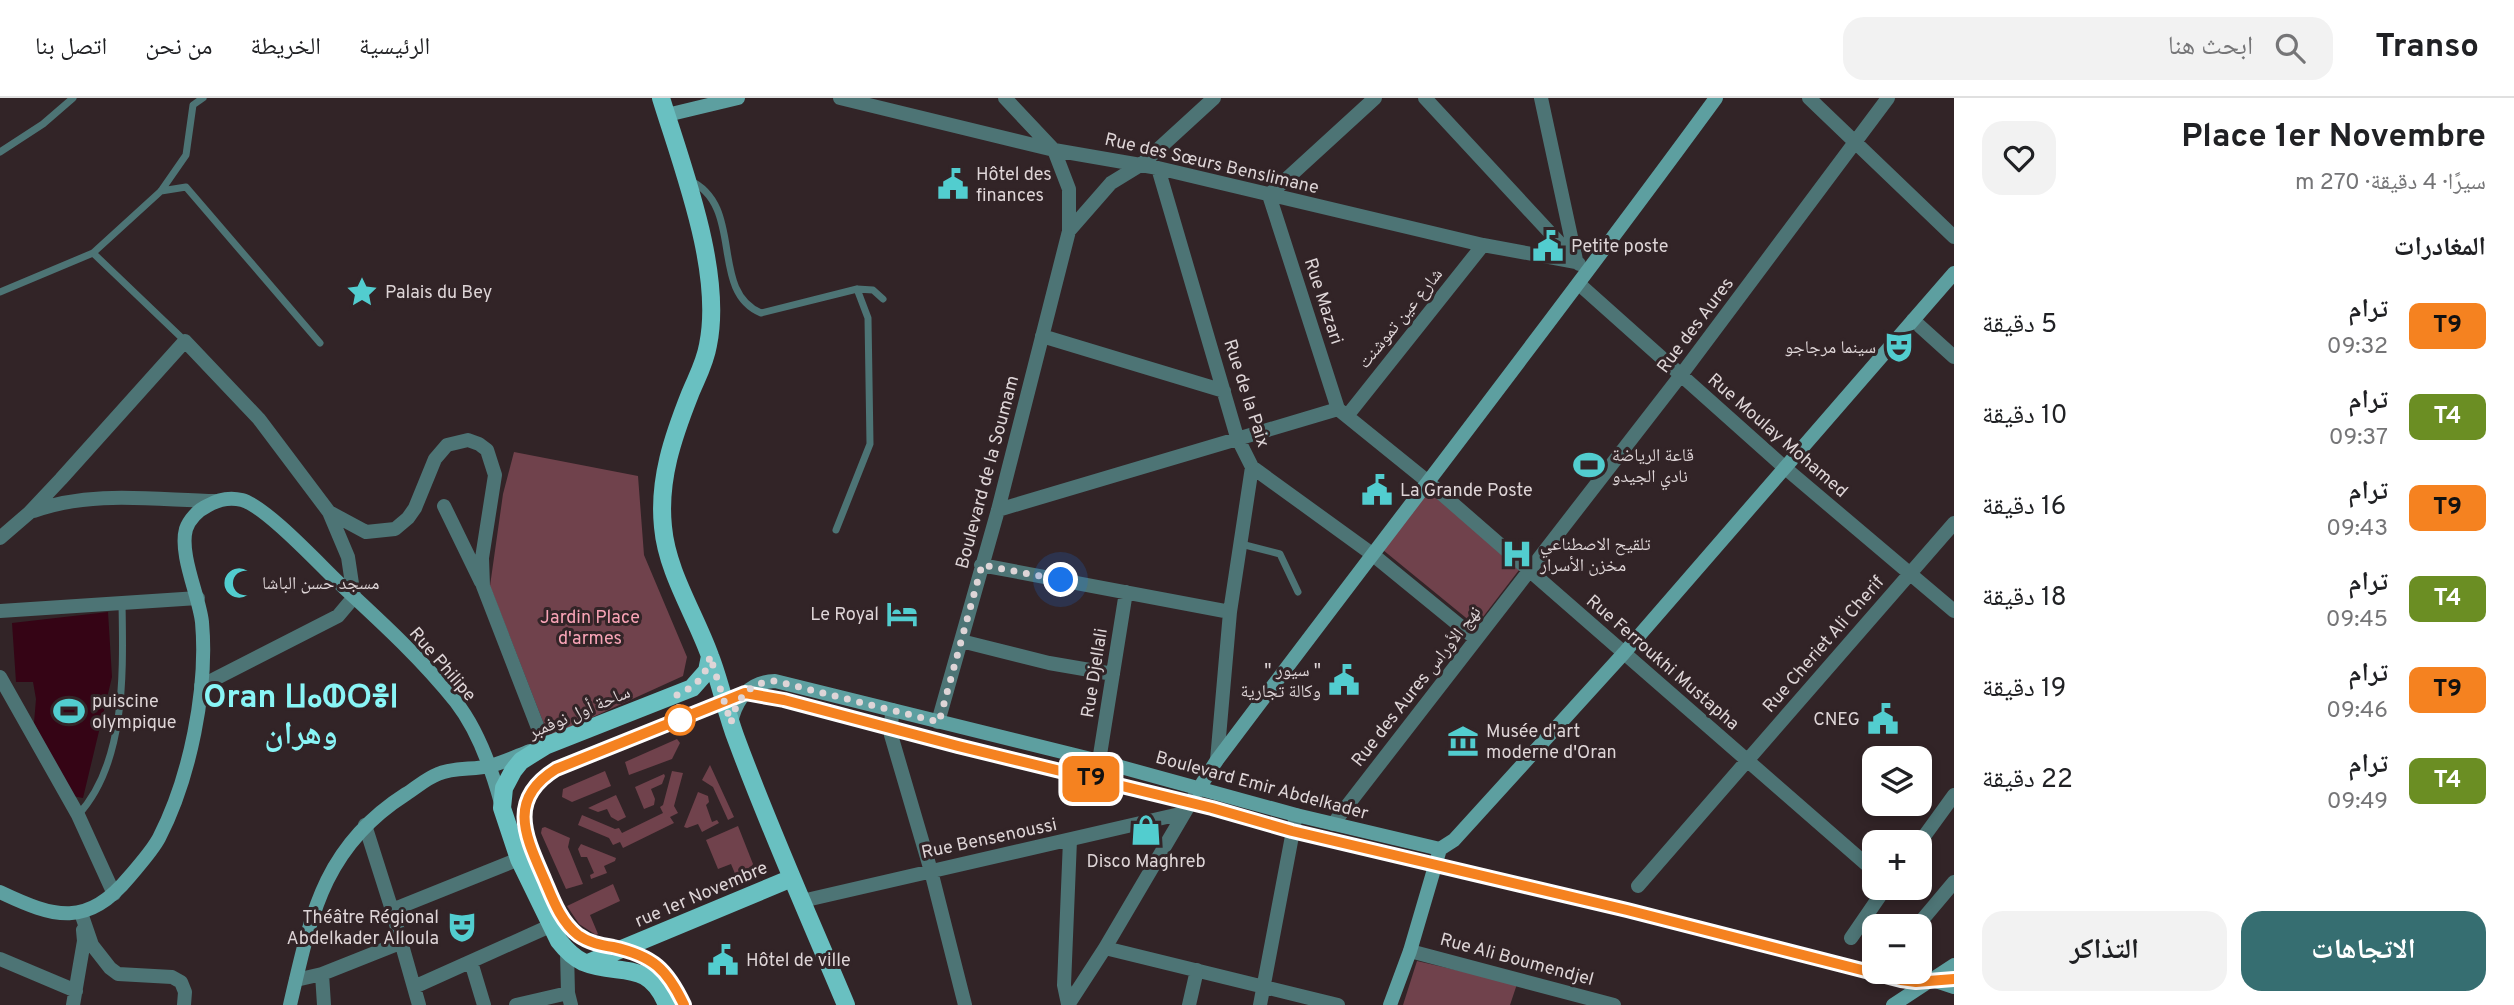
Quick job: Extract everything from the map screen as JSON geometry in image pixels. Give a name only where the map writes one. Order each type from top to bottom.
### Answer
[{"type":"main road","points":[[738,98],[664,107],[704,241],[712,298],[712,323],[703,366],[671,446],[665,469],[661,512],[667,549],[710,656],[731,723],[845,1005]]},
{"type":"main road","points":[[1198,790],[1217,760],[1584,278],[1716,98]]},
{"type":"main road","points":[[1390,1005],[1410,951],[1440,849],[1454,840],[1624,653],[1954,273]]},
{"type":"main road","name":"Rue Philipe","points":[[216,501],[230,498],[242,500],[261,510],[412,654],[457,704],[491,765],[502,808]]},
{"type":"main road","points":[[0,892],[40,910],[81,913],[114,894],[158,840],[173,807],[190,749],[201,686],[202,624],[187,556],[187,527],[204,508],[216,501]]},
{"type":"main road","name":"ساحة أول نوفمبر","points":[[502,808],[504,788],[521,761],[545,746],[692,688],[707,671],[710,656]]},
{"type":"main road","name":"Boulevard Emir Abdelkader","points":[[731,723],[739,699],[751,688],[775,681],[1098,761],[1296,816],[1440,849]]},
{"type":"main road","points":[[290,1005],[306,937],[323,885],[346,846],[365,825],[382,809],[439,773],[491,765],[545,746]]},
{"type":"main road","points":[[502,808],[519,859],[550,926],[568,952],[587,963],[633,971],[644,976],[660,990],[667,1005]]},
{"type":"main road","name":"rue 1er Novembre","points":[[587,963],[792,878]]},
{"type":"main road","points":[[1893,1005],[1954,965]]},
{"type":"main road","points":[[1933,980],[1954,987]]},
{"type":"street","name":"Rue des Sœurs Benslimane","points":[[840,98],[1054,150],[1142,164],[1483,245],[1576,262]]},
{"type":"street","points":[[1006,98],[1054,150],[1069,189],[1069,231]]},
{"type":"street","points":[[1069,231],[1111,183],[1142,164],[1214,98]]},
{"type":"street","points":[[1269,195],[1375,98]]},
{"type":"street","name":"Rue Moulay Mohamed","points":[[1425,98],[1576,262],[1584,278],[1681,375],[1784,467],[1954,611]]},
{"type":"street","points":[[1541,98],[1576,262]]},
{"type":"street","points":[[1809,98],[1954,237]]},
{"type":"street","name":"Rue des Aures","points":[[1529,571],[1681,375],[1888,98]]},
{"type":"street","name":"Rue de la Paix","points":[[1158,168],[1237,437],[1252,467],[1230,611],[1217,760]]},
{"type":"street","name":"Rue Mazari","points":[[1269,195],[1343,412]]},
{"type":"street","name":"Boulevard de la Soumam","points":[[939,722],[998,510],[1069,231]]},
{"type":"street","name":"شارع عين تموشنت","points":[[1343,412],[1483,245]]},
{"type":"street","points":[[1913,320],[1954,357]]},
{"type":"street","points":[[1042,336],[1224,391]]},
{"type":"street","points":[[0,538],[29,513],[185,341],[259,419],[329,512],[348,557],[354,597],[338,616],[201,686]]},
{"type":"street","points":[[998,510],[1237,437],[1343,412]]},
{"type":"street","name":"Rue Ferroukhi Mustapha","points":[[1343,412],[1427,481],[1862,861]]},
{"type":"street","points":[[329,512],[366,532],[395,529],[415,508],[435,459],[447,445],[468,440],[479,444],[487,450],[495,475],[482,558],[483,586]]},
{"type":"street","points":[[1252,467],[1372,554],[1476,639]]},
{"type":"street","points":[[29,513],[70,500],[93,498],[216,501]]},
{"type":"street","points":[[444,506],[483,586],[545,746]]},
{"type":"street","name":"Rue Cheriet Ali Cherif","points":[[1638,886],[1954,523]]},
{"type":"street","points":[[982,565],[1230,611]]},
{"type":"street","name":"Rue des Aures نهج الأوراس","points":[[1333,824],[1529,571]]},
{"type":"street","name":"Rue Djellali","points":[[1098,761],[1126,592]]},
{"type":"street","points":[[0,611],[198,598]]},
{"type":"street","points":[[961,641],[1049,663],[1113,674]]},
{"type":"street","points":[[0,677],[78,815],[114,894]]},
{"type":"street","points":[[892,710],[891,734],[932,871],[965,1005]]},
{"type":"street","points":[[1068,1004],[1105,948],[1198,790]]},
{"type":"street","points":[[1929,830],[1954,795]]},
{"type":"street","name":"Rue Bensenoussi","points":[[802,901],[1184,813]]},
{"type":"street","points":[[1260,1005],[1296,816]]},
{"type":"street","points":[[365,825],[418,1005]]},
{"type":"street","points":[[1068,1004],[1064,985],[1070,840]]},
{"type":"street","points":[[392,910],[519,859]]},
{"type":"street","points":[[1927,914],[1954,882]]},
{"type":"street","points":[[1850,938],[1877,900]]},
{"type":"street","points":[[0,959],[74,998],[84,941],[81,913]]},
{"type":"street","points":[[81,913],[92,945],[110,968],[118,974],[172,977],[181,982],[186,992],[184,1005]]},
{"type":"street","points":[[414,987],[550,926]]},
{"type":"street","points":[[296,980],[322,974],[400,943]]},
{"type":"street","points":[[1105,948],[1338,1005]]},
{"type":"street","name":"Rue Ali Boumendjel","points":[[1410,951],[1614,1005]]},
{"type":"street","points":[[516,1005],[569,999],[568,952]]},
{"type":"street","points":[[471,962],[484,1005]]},
{"type":"street","points":[[1189,1005],[1197,970]]},
{"type":"street","points":[[322,974],[324,1005]]},
{"type":"lane","points":[[0,152],[43,124],[73,98]]},
{"type":"lane","points":[[0,292],[93,253],[161,191],[186,155],[193,105],[203,98]]},
{"type":"lane","points":[[685,178],[703,186],[718,207],[736,293],[750,309],[761,313],[857,289],[873,290],[883,299]]},
{"type":"lane","points":[[161,191],[186,187],[320,343]]},
{"type":"lane","points":[[93,253],[185,341]]},
{"type":"lane","points":[[836,530],[870,444],[868,318],[857,289]]},
{"type":"lane","points":[[1240,544],[1280,554],[1298,592]]},
{"type":"lane","points":[[78,815],[92,796],[110,754],[121,686],[122,601]]},
{"type":"green space","name":"Jardin Place d'armes","points":[[514,452],[638,476],[644,555],[687,657],[683,676],[549,737],[490,586],[503,494]]},
{"type":"green space","points":[[1428,489],[1519,570],[1476,626],[1383,550]]},
{"type":"green space","points":[[677,739],[680,743],[672,759],[629,775],[625,762]]},
{"type":"green space","points":[[710,765],[734,817],[728,820],[713,787],[702,780]]},
{"type":"green space","points":[[605,771],[611,786],[572,802],[562,797],[563,789]]},
{"type":"green space","points":[[672,771],[683,773],[674,806],[678,813],[670,817],[674,823],[623,848],[620,842],[613,845],[609,838],[578,825],[582,815],[615,829],[619,828],[622,833],[663,813],[660,807],[663,805]]},
{"type":"green space","points":[[664,774],[662,784],[651,789],[654,805],[644,809],[635,787]]},
{"type":"green space","points":[[698,792],[708,796],[709,802],[706,805],[712,822],[717,820],[719,823],[702,832],[698,824],[684,827]]},
{"type":"green space","points":[[616,795],[626,817],[618,821],[611,817],[607,809],[598,812],[588,808]]},
{"type":"green space","points":[[738,826],[753,864],[749,870],[736,876],[731,864],[718,869],[706,840]]},
{"type":"green space","points":[[545,827],[570,838],[568,847],[583,884],[566,889],[541,833]]},
{"type":"green space","points":[[581,844],[616,858],[604,866],[607,873],[591,879],[590,875],[594,873],[587,857],[581,857],[578,849]]},
{"type":"green space","points":[[613,884],[620,901],[590,915],[598,934],[596,935],[579,924],[567,906]]},
{"type":"green space","points":[[1417,961],[1517,984],[1510,1005],[1403,1005]]},
{"type":"shaded area","name":"puiscine olympique","points":[[108,612],[112,677],[83,798],[72,796],[34,723],[36,699],[33,682],[16,682],[12,623]]},
{"type":"tram line","points":[[684,1005],[665,973],[649,960],[586,940],[567,924],[554,903],[532,849],[525,820],[526,806],[540,781],[556,769],[745,693],[784,700],[1212,808],[1292,831],[1627,910],[1901,980],[1916,982],[1954,979]]},
{"type":"tram line","name":"T9","points":[[684,1005],[671,979],[660,966],[623,950],[590,942],[567,925],[557,909],[529,845],[524,828],[525,809],[539,780],[556,769],[745,693],[784,700],[1212,808],[1292,831],[1627,910],[1901,980],[1916,982],[1954,979]]},
{"type":"place","name":"Hôtel des finances","points":[[953,184]]},
{"type":"place","name":"Petite poste","points":[[1548,246]]},
{"type":"place","name":"Palais du Bey","points":[[362,292]]},
{"type":"place","name":"سينما مرجاجو","points":[[1899,347]]},
{"type":"place","name":"قاعة الرياضة نادي الجيدو","points":[[1589,465]]},
{"type":"place","name":"La Grande Poste","points":[[1377,490]]},
{"type":"place","name":"تلقيح الاصطناعي مخزن الأسرار","points":[[1517,554]]},
{"type":"place","name":"مسجد حسن الباشا","points":[[239,583]]},
{"type":"place","name":"Le Royal","points":[[902,614]]},
{"type":"place","name":"\" سيور \" وكالة تجارية","points":[[1344,680]]},
{"type":"place","name":"puiscine olympique","points":[[69,711]]},
{"type":"place","name":"CNEG","points":[[1883,719]]},
{"type":"place","name":"Musée d'art moderne d'Oran","points":[[1463,741]]},
{"type":"place","name":"Disco Maghreb","points":[[1146,830]]},
{"type":"place","name":"Théâtre Régional Abdelkader Alloula","points":[[462,927]]},
{"type":"place","name":"Hôtel de ville","points":[[723,960]]},
{"type":"district","name":"Oran ⵡⴰⵀⵔⴻⵏ وهران","points":[[301,714]]},
{"type":"route","points":[[680,720],[677,695],[701,680],[707,671],[710,656],[731,723],[739,699],[751,688],[768,681],[939,722],[982,565],[1061,580]]}]
